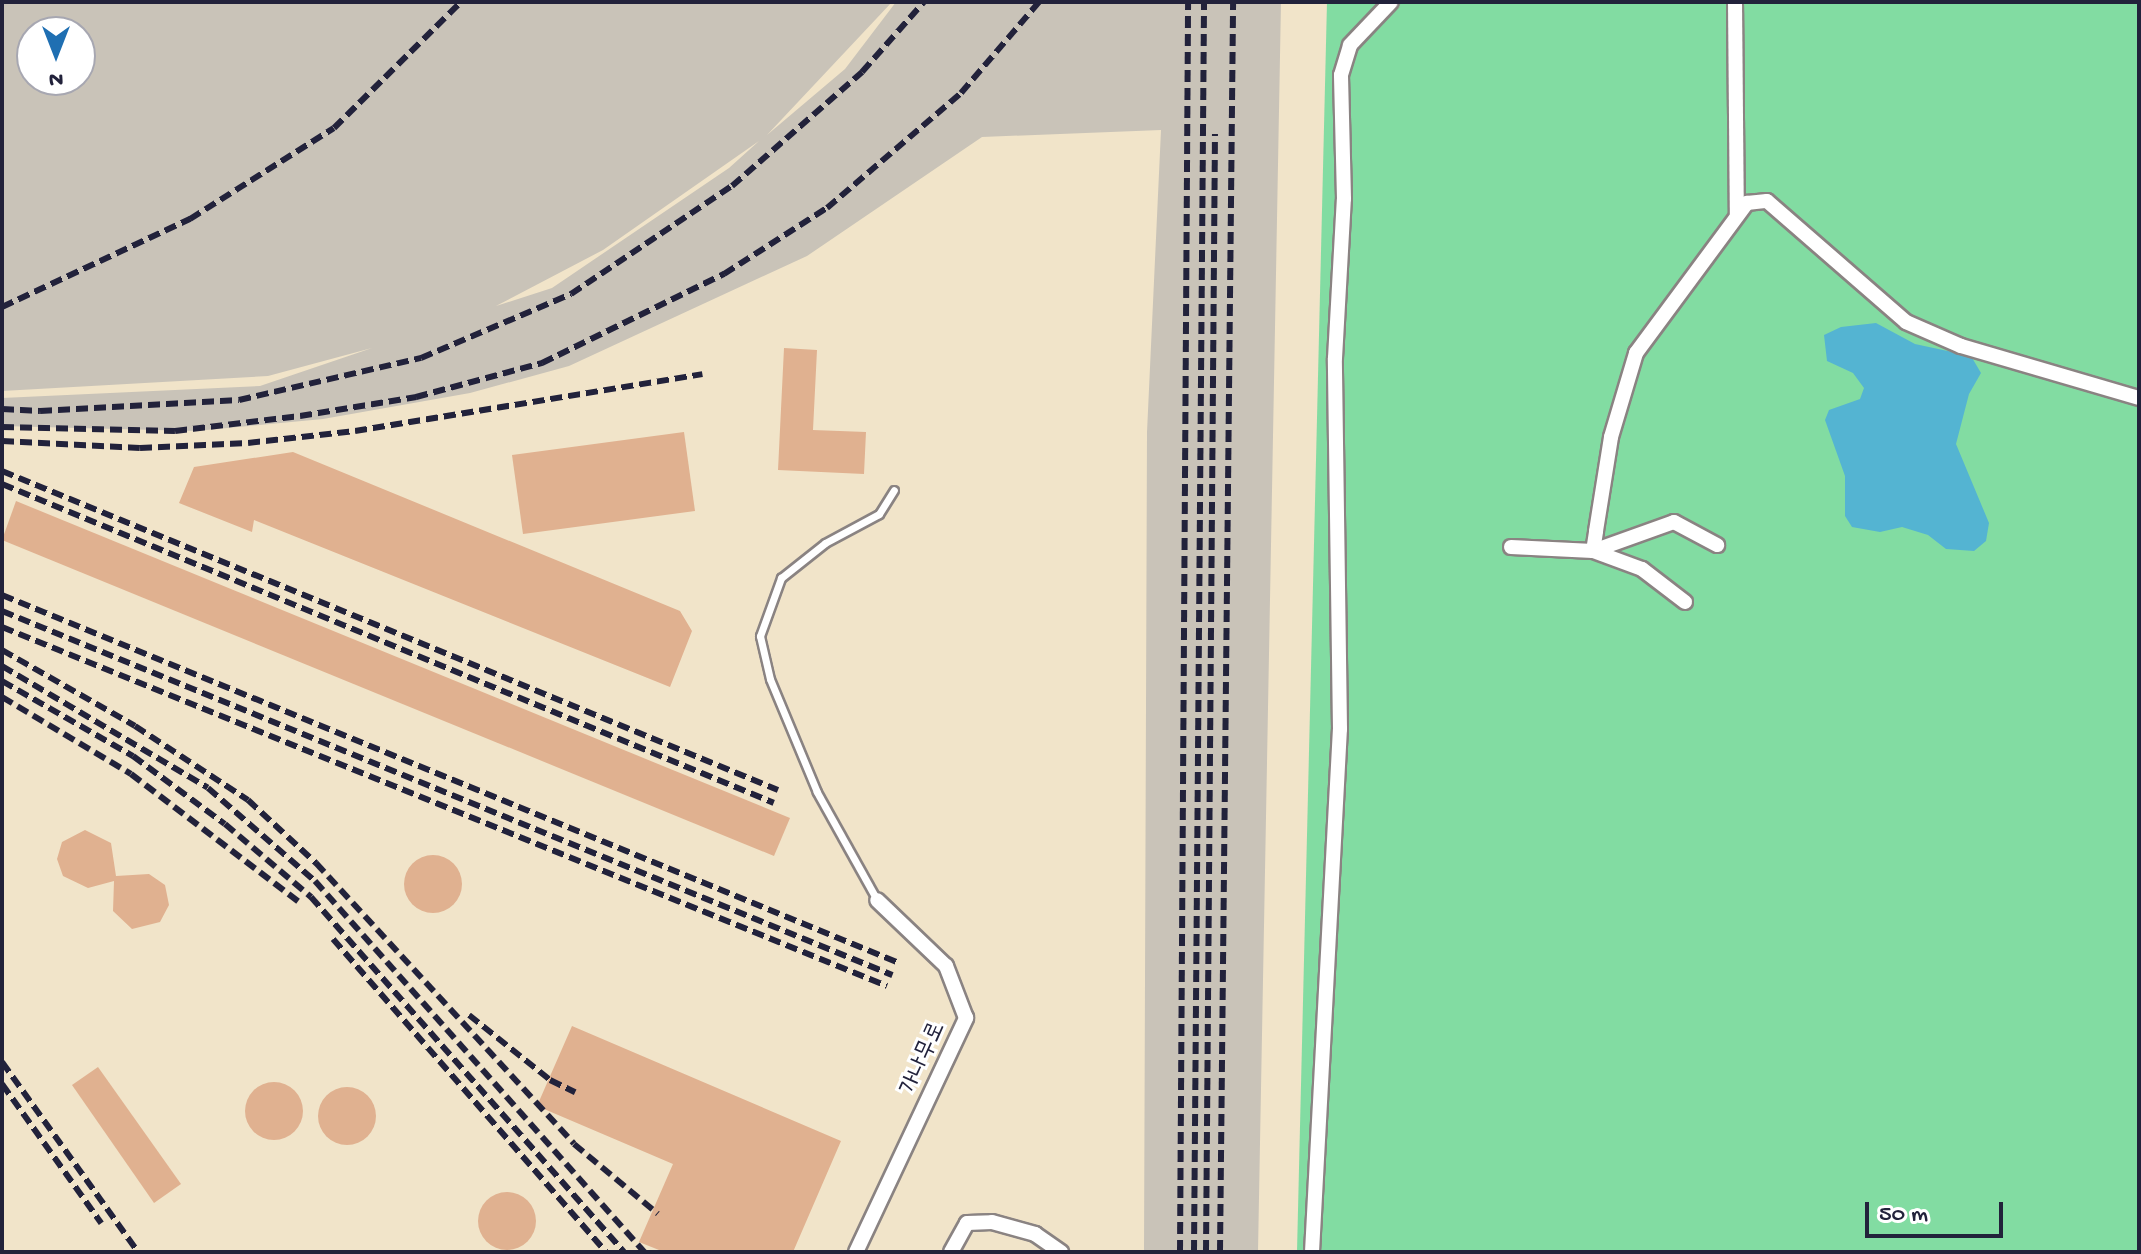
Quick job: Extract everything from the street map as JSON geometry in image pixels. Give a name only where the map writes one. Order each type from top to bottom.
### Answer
[{"type":"street","points":[[1312,1252],[1340,729],[1335,358],[1344,199],[1341,75],[1350,45],[1391,2]]},
{"type":"street","points":[[1735,2],[1737,214]]},
{"type":"street","points":[[1593,551],[1611,437],[1636,353],[1747,203],[1767,201],[1906,322],[1961,346],[2139,398]]},
{"type":"street","points":[[1593,551],[1674,522],[1717,545]]},
{"type":"street","points":[[1511,547],[1593,551],[1642,569],[1685,602]]},
{"type":"street","name":"가나무로","points":[[856,1252],[966,1018],[946,966],[877,900]]},
{"type":"street","points":[[951,1252],[967,1223],[992,1222],[1035,1234],[1061,1252]]},
{"type":"lane","points":[[877,900],[817,792],[770,679],[760,636],[781,578],[825,543],[879,514],[894,490]]},
{"type":"shaded area","points":[[2,2],[892,2],[767,135],[845,69],[896,2],[1281,2],[1258,1252],[1144,1252],[1147,432],[1161,130],[982,137],[807,256],[569,366],[470,393],[323,419],[196,431],[2,426],[2,398],[260,386],[372,348],[268,376],[2,391]],"holes":[[[759,141],[729,168],[552,288],[496,306],[603,250]]]},
{"type":"green space","points":[[1327,2],[2139,2],[2139,1252],[1297,1252]]},
{"type":"water","points":[[1876,323],[1915,344],[1971,356],[1981,373],[1969,394],[1956,444],[1989,523],[1986,541],[1974,551],[1946,549],[1928,535],[1902,527],[1880,532],[1852,527],[1845,516],[1845,476],[1825,420],[1829,410],[1860,399],[1864,388],[1853,373],[1827,361],[1824,335],[1841,327]]},
{"type":"building","points":[[784,348],[817,350],[813,430],[866,432],[864,474],[778,470]]},
{"type":"building","points":[[684,432],[695,511],[523,534],[512,455]]},
{"type":"building","points":[[293,452],[680,611],[692,631],[670,687],[254,520],[252,532],[179,503],[194,467]]},
{"type":"building","points":[[16,501],[790,818],[774,856],[2,540]]},
{"type":"building","points":[[85,830],[111,843],[116,876],[149,874],[165,885],[169,905],[160,922],[132,929],[113,911],[114,881],[88,888],[63,876],[57,859],[62,842]]},
{"type":"building","points":[[433,855],[444,857],[453,864],[460,873],[460,895],[453,904],[444,911],[433,913],[422,911],[413,904],[406,895],[404,884],[406,873],[413,864],[422,857]]},
{"type":"building","points":[[572,1026],[841,1141],[793,1252],[664,1252],[639,1242],[673,1164],[537,1106]]},
{"type":"building","points":[[98,1067],[181,1184],[154,1203],[72,1085]]},
{"type":"building","points":[[274,1082],[295,1090],[303,1111],[295,1132],[274,1140],[253,1132],[245,1111],[253,1090]]},
{"type":"building","points":[[347,1087],[358,1089],[367,1096],[374,1105],[374,1127],[367,1136],[358,1143],[347,1145],[336,1143],[327,1136],[320,1127],[318,1116],[320,1105],[327,1096],[336,1089]]},
{"type":"building","points":[[507,1192],[518,1194],[527,1201],[534,1210],[534,1232],[527,1241],[518,1248],[507,1250],[496,1248],[487,1241],[480,1232],[478,1221],[480,1210],[487,1201],[496,1194]]},
{"type":"railway","points":[[2,307],[190,219],[334,128],[461,2]]},
{"type":"railway","points":[[2,409],[40,411],[239,400],[421,358],[571,294],[732,186],[862,72],[924,2]]},
{"type":"railway","points":[[2,427],[175,431],[300,416],[416,397],[542,363],[724,274],[827,208],[961,93],[1039,2]]},
{"type":"railway","points":[[1180,1252],[1188,2]]},
{"type":"railway","points":[[1194,1252],[1204,2]]},
{"type":"railway","points":[[1220,1252],[1233,2]]},
{"type":"railway","points":[[1206,1252],[1215,134]]},
{"type":"railway","points":[[2,441],[140,448],[248,443],[355,431],[702,374]]},
{"type":"railway","points":[[2,471],[778,790]]},
{"type":"railway","points":[[2,484],[774,803]]},
{"type":"railway","points":[[2,595],[897,962]]},
{"type":"railway","points":[[2,611],[892,975]]},
{"type":"railway","points":[[2,627],[887,986]]},
{"type":"railway","points":[[2,650],[135,726],[248,800],[316,863],[574,1144],[658,1214]]},
{"type":"railway","points":[[2,666],[208,788],[315,881],[644,1252]]},
{"type":"railway","points":[[2,681],[133,756],[225,824],[311,897],[624,1252]]},
{"type":"railway","points":[[2,697],[131,774],[298,901]]},
{"type":"railway","points":[[333,939],[606,1252]]},
{"type":"railway","points":[[469,1015],[550,1080],[575,1092]]},
{"type":"railway","points":[[2,1062],[138,1252]]},
{"type":"railway","points":[[2,1084],[101,1223]]}]
